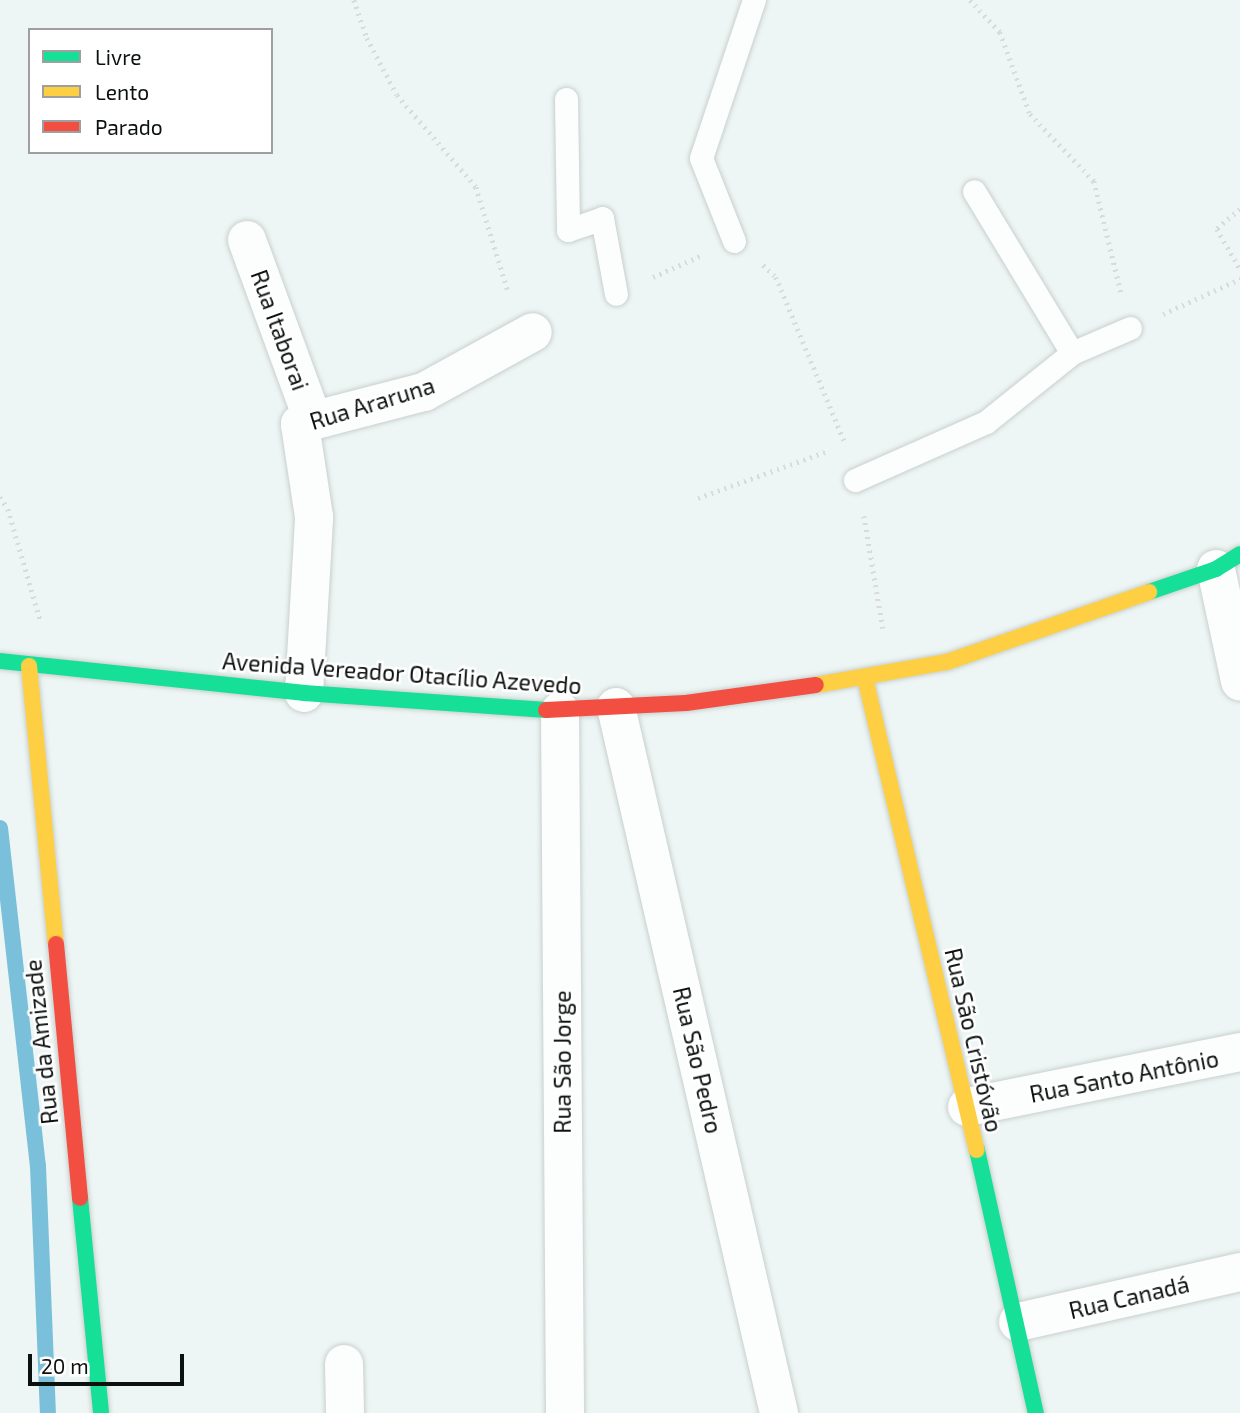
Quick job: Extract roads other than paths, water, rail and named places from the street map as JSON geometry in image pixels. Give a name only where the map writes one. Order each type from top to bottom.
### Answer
[{"type":"street","name":"Rua Itaborai","points":[[247,240],[313,420]]},
{"type":"street","name":"Rua Araruna","points":[[303,693],[314,517],[300,424],[424,392],[533,332]]},
{"type":"street","name":"Avenida Vereador Otacílio Azevedo","points":[[0,661],[303,693],[560,711],[686,703],[865,678],[947,662],[1228,561]]},
{"type":"street","points":[[1228,561],[1240,681]]},
{"type":"street","name":"Rua da Amizade","points":[[29,666],[101,1413]]},
{"type":"street","name":"Rua São Cristóvão","points":[[865,678],[967,1107],[1036,1413]]},
{"type":"street","name":"Rua São Pedro","points":[[616,707],[779,1413]]},
{"type":"street","name":"Rua São Jorge","points":[[560,711],[565,1413]]},
{"type":"street","name":"Rua Santo Antônio","points":[[967,1107],[1240,1052]]},
{"type":"street","name":"Rua Canadá","points":[[1017,1322],[1240,1272]]},
{"type":"street","points":[[344,1364],[345,1413]]},
{"type":"lane","points":[[734,240],[701,158],[754,0]]},
{"type":"lane","points":[[566,99],[568,230],[602,218],[615,294]]},
{"type":"lane","points":[[974,191],[1072,353]]},
{"type":"lane","points":[[855,480],[986,422],[1072,353],[1130,328]]},
{"type":"waterway","points":[[0,828],[38,1166],[48,1413]]}]
